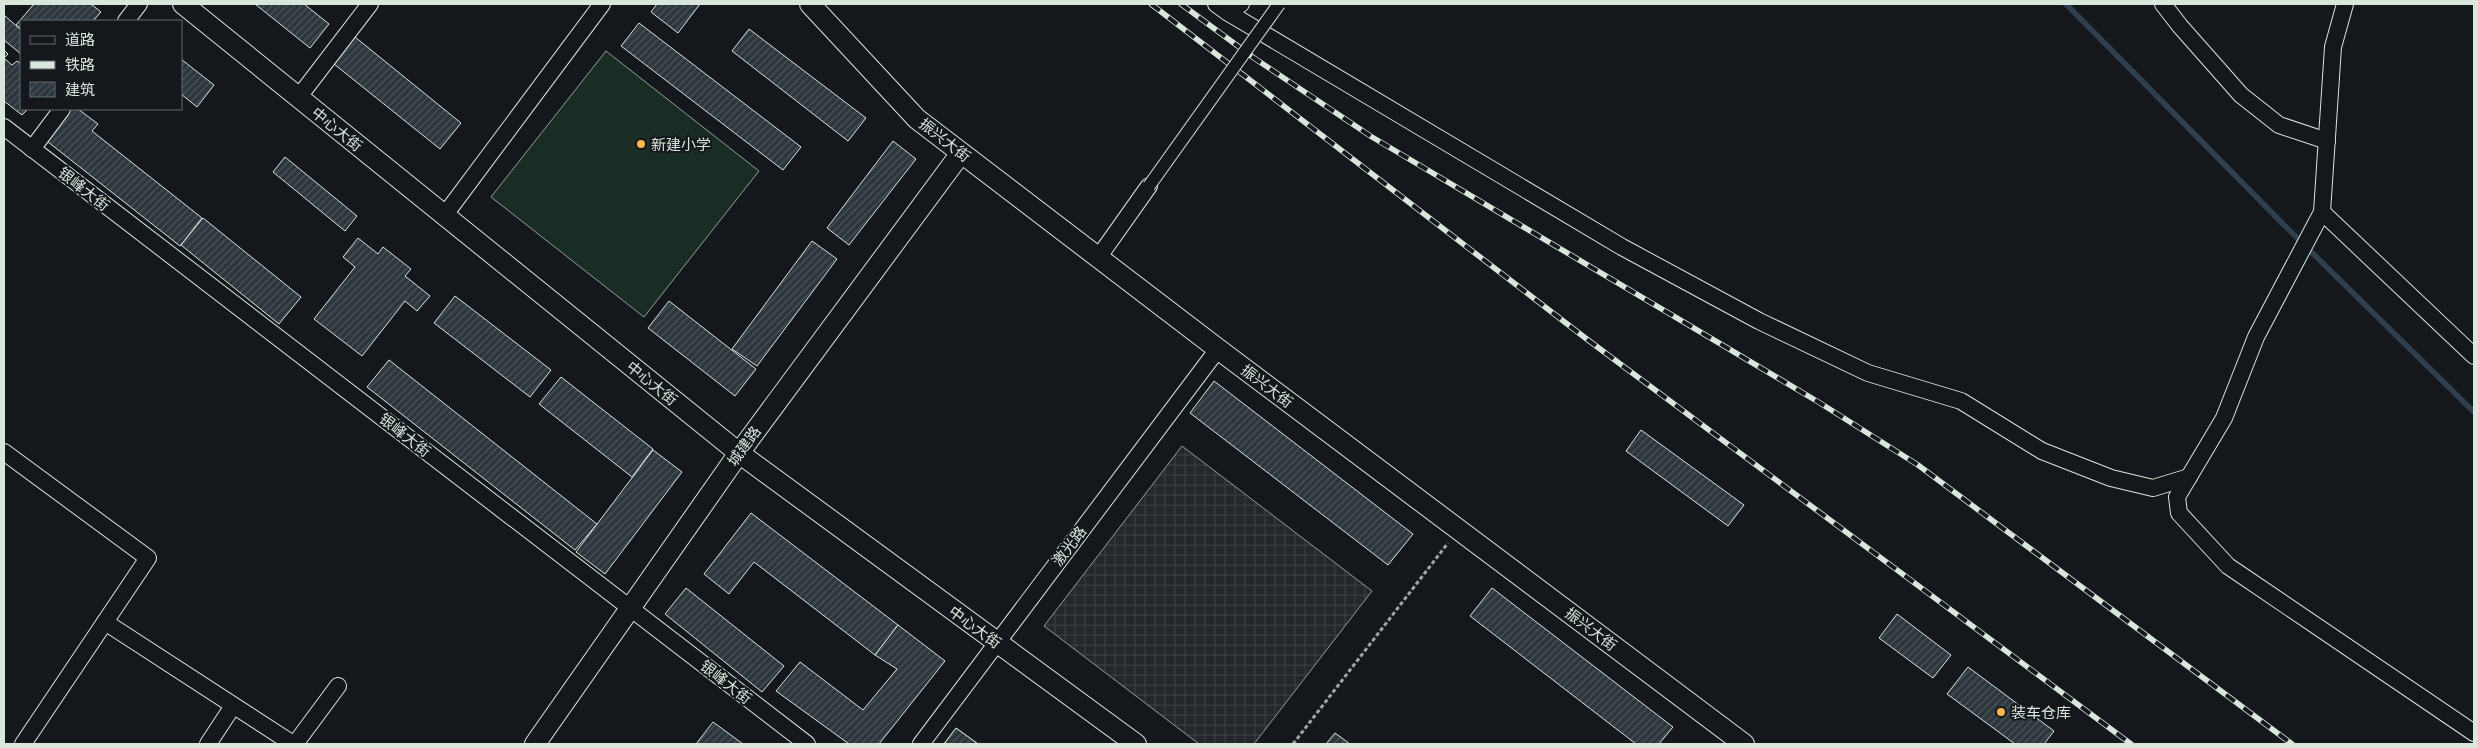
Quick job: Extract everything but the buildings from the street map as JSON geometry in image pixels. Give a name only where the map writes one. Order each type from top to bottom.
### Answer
[{"type":"street","points":[[127,20],[139,4]]},
{"type":"street","name":"中心大街","points":[[183,4],[739,453],[1136,744]]},
{"type":"street","points":[[298,98],[370,4]]},
{"type":"street","points":[[444,216],[602,4]]},
{"type":"street","name":"振兴大街","points":[[810,4],[917,119],[961,154],[1744,744]]},
{"type":"street","points":[[1098,258],[1279,4]]},
{"type":"street","points":[[2163,4],[2241,95],[2279,125],[2327,142]]},
{"type":"street","points":[[2345,4],[2333,47],[2327,142],[2318,218],[2256,336],[2224,418],[2177,497],[2179,513],[2228,566],[2474,732]]},
{"type":"street","points":[[1228,7],[1622,247],[1759,321],[1868,373],[1960,401],[2042,450],[2111,478],[2153,488],[2188,478]]},
{"type":"street","points":[[32,149],[61,110]]},
{"type":"street","name":"银峰大街","points":[[4,127],[807,744]]},
{"type":"street","name":"城建路","points":[[535,744],[739,453],[961,154]]},
{"type":"street","points":[[2318,218],[2474,356]]},
{"type":"street","name":"激光路","points":[[921,744],[1218,349]]},
{"type":"street","points":[[4,452],[148,558],[23,744]]},
{"type":"street","points":[[105,622],[294,744],[338,686]]},
{"type":"street","points":[[208,744],[233,706]]},
{"type":"path","points":[[1293,744],[1458,529]]},
{"type":"green space","points":[[606,51],[759,171],[644,317],[491,197]]},
{"type":"shaded area","points":[[1182,446],[1372,591],[1254,744],[1199,744],[1044,626]]},
{"type":"waterway","points":[[2066,4],[2286,227],[2474,412]]},
{"type":"railway","points":[[1151,4],[1588,340],[2131,744]]},
{"type":"railway","points":[[1181,4],[1254,58],[1372,137],[1820,403],[1918,465],[2292,744]]},
{"type":"place","name":"新建小学","points":[[641,144]]},
{"type":"place","name":"装车仓库","points":[[2001,712]]}]
